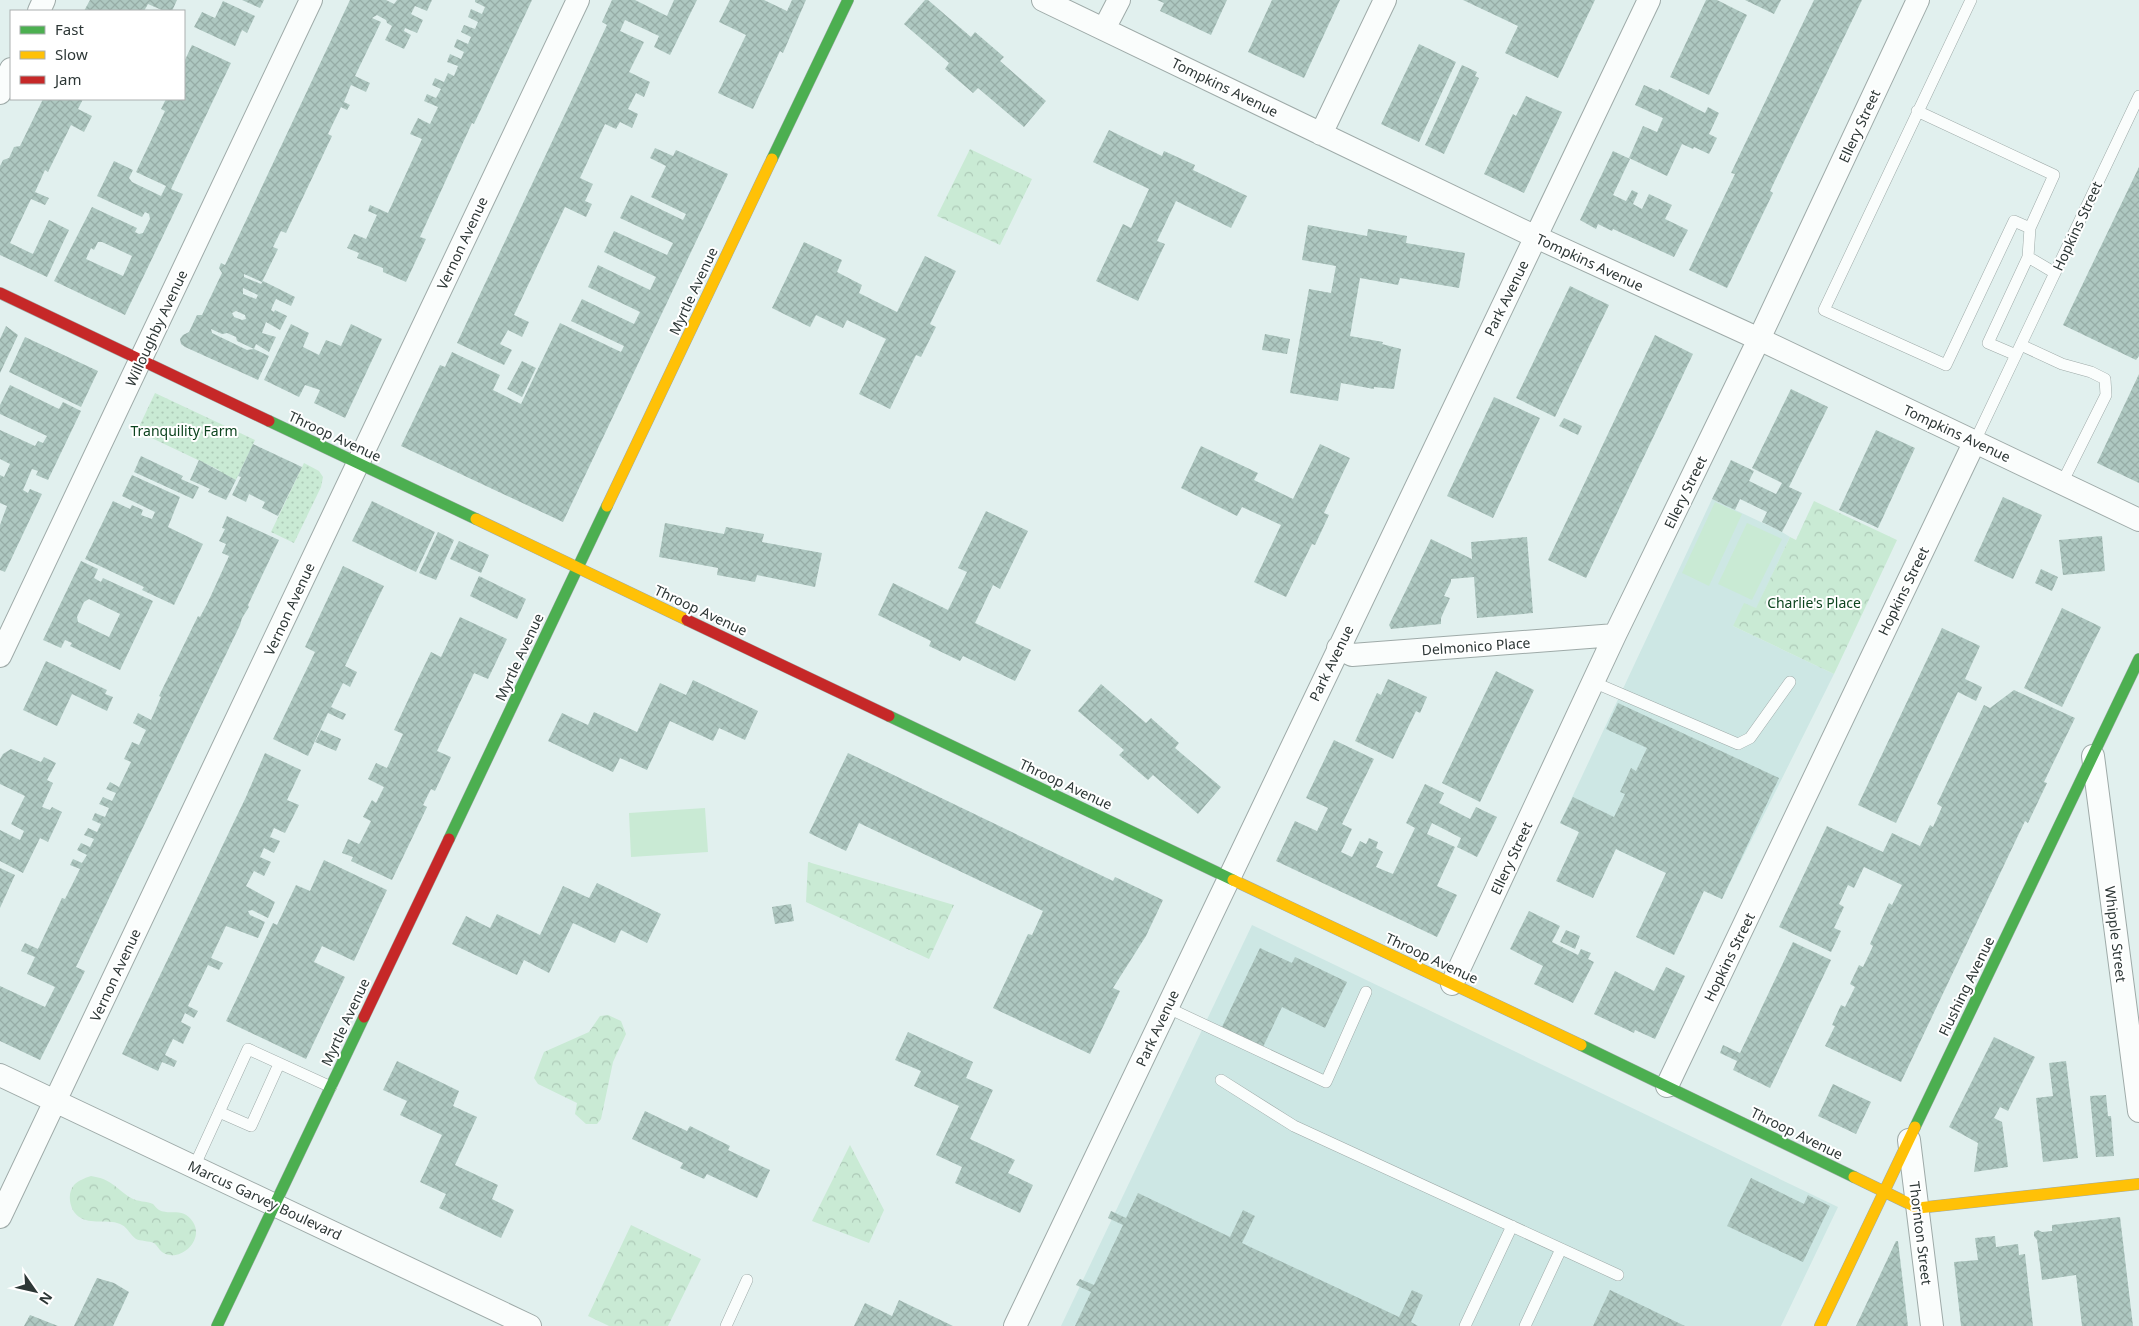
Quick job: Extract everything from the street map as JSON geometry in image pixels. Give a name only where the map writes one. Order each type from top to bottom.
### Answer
[{"type":"street","name":"Willoughby Avenue","points":[[0,656],[311,0]]},
{"type":"street","name":"Vernon Avenue","points":[[0,1217],[578,0]]},
{"type":"street","name":"Myrtle Avenue","points":[[218,1326],[848,0]]},
{"type":"street","name":"Tompkins Avenue","points":[[1043,0],[1536,237],[1759,339],[2139,520]]},
{"type":"street","points":[[1104,29],[1118,0]]},
{"type":"street","points":[[1322,134],[1385,0]]},
{"type":"street","name":"Park Avenue","points":[[1015,1326],[1649,0]]},
{"type":"street","name":"Ellery Street","points":[[1452,984],[1615,635],[1759,339],[1918,0]]},
{"type":"street","points":[[0,93],[10,71]]},
{"type":"street","name":"Throop Avenue","points":[[0,293],[1667,1086],[1918,1208]]},
{"type":"street","name":"Hopkins Street","points":[[1667,1086],[1975,441]]},
{"type":"street","name":"Delmonico Place","points":[[1338,648],[1352,655],[1615,635]]},
{"type":"street","name":"Flushing Avenue","points":[[1820,1326],[2139,659]]},
{"type":"street","name":"Whipple Street","points":[[2093,756],[2139,1111]]},
{"type":"street","name":"Marcus Garvey Boulevard","points":[[0,1075],[530,1326]]},
{"type":"street","name":"Thornton Street","points":[[1909,1140],[1932,1326]]},
{"type":"street","points":[[1918,1208],[2139,1184]]},
{"type":"lane","points":[[1971,0],[1824,310],[1946,365],[2014,222],[2030,228]]},
{"type":"lane","name":"Hopkins Street","points":[[1975,441],[2139,96]]},
{"type":"lane","points":[[1918,111],[2054,175],[2030,228],[2028,257],[1988,343],[2019,350],[2091,372],[2105,379],[2106,395],[2062,483]]},
{"type":"lane","points":[[2028,257],[2055,273]]},
{"type":"lane","points":[[1593,682],[1738,744],[1750,738],[1790,682]]},
{"type":"lane","points":[[1166,1007],[1326,1082],[1366,992]]},
{"type":"lane","points":[[194,1167],[248,1050],[331,1087]]},
{"type":"lane","points":[[219,1112],[251,1126],[279,1064]]},
{"type":"lane","points":[[1221,1080],[1294,1126],[1618,1274]]},
{"type":"lane","points":[[1465,1326],[1512,1226]]},
{"type":"lane","points":[[1525,1326],[1561,1249]]},
{"type":"lane","points":[[726,1326],[746,1280]]},
{"type":"shaded area","points":[[1712,499],[1790,537],[1756,609],[1733,626],[1834,674],[1722,899],[1560,823]]},
{"type":"shaded area","points":[[1252,925],[1838,1207],[1781,1326],[1061,1326]]},
{"type":"green space","points":[[970,149],[1032,179],[1000,245],[937,216]]},
{"type":"green space","name":"Tranquility Farm","points":[[155,393],[255,440],[236,480],[137,431]]},
{"type":"green space","points":[[304,463],[319,471],[323,477],[321,487],[294,543],[271,532]]},
{"type":"green space","name":"Charlie's Place","points":[[1814,501],[1897,540],[1834,674],[1733,626],[1744,603],[1756,608],[1790,537],[1796,540]]},
{"type":"green space","points":[[1715,502],[1742,514],[1709,586],[1682,573]]},
{"type":"green space","points":[[1747,523],[1782,539],[1752,600],[1718,584]]},
{"type":"green space","points":[[705,808],[708,852],[631,857],[629,813]]},
{"type":"green space","points":[[808,862],[954,905],[929,959],[806,902]]},
{"type":"green space","points":[[608,1015],[621,1021],[626,1034],[613,1062],[601,1119],[597,1124],[586,1124],[575,1114],[577,1103],[538,1084],[534,1078],[544,1052],[589,1032],[600,1016]]},
{"type":"green space","points":[[850,1145],[884,1210],[869,1243],[812,1221]]},
{"type":"green space","points":[[91,1176],[104,1179],[131,1198],[153,1204],[163,1212],[185,1214],[193,1222],[196,1229],[193,1243],[182,1253],[169,1255],[162,1252],[154,1243],[136,1239],[122,1225],[112,1222],[86,1220],[77,1216],[70,1203],[70,1193],[76,1183]]},
{"type":"green space","points":[[631,1225],[701,1259],[668,1326],[609,1326],[588,1316]]},
{"type":"building","points":[[90,0],[177,0],[172,10],[162,10],[148,4],[145,10],[85,10]]},
{"type":"building","points":[[242,0],[264,0],[260,8]]},
{"type":"building","points":[[350,0],[386,0],[394,4],[397,0],[432,0],[427,11],[415,6],[411,14],[423,20],[417,33],[405,28],[404,31],[411,35],[404,49],[385,40],[392,26],[386,20],[377,15],[372,18],[381,22],[355,76],[370,83],[366,92],[351,85],[344,102],[350,105],[347,110],[341,107],[328,134],[332,136],[286,233],[281,231],[273,247],[278,249],[262,282],[244,274],[244,277],[261,284],[263,281],[295,297],[291,306],[276,299],[273,305],[271,310],[287,316],[280,330],[266,322],[262,333],[276,337],[269,352],[256,344],[254,349],[269,356],[258,380],[185,347],[181,344],[180,339],[189,332],[197,315],[202,315],[222,273],[219,268],[221,263],[225,265]],"holes":[[[243,288],[258,295],[256,299],[243,294]],[[236,311],[245,315],[246,319],[242,320],[234,317],[232,313]],[[211,329],[236,337],[237,341],[254,349],[247,350],[212,333]]]},
{"type":"building","points":[[475,0],[532,0],[474,124],[472,123],[420,237],[426,239],[406,282],[383,272],[383,268],[357,258],[359,253],[347,248],[354,234],[366,239],[377,215],[368,211],[370,205],[388,213],[422,139],[410,134],[418,118],[430,124],[438,107],[424,101],[427,94],[436,98],[441,89],[432,85],[435,78],[444,82],[448,73],[454,76],[458,66],[447,62],[450,54],[461,59],[464,52],[454,47],[457,39],[468,44],[471,37],[461,32],[464,25],[475,29],[478,22],[468,17],[471,9],[482,14],[485,7],[475,2]]},
{"type":"building","points":[[612,0],[635,0],[667,16],[674,0],[697,0],[670,55],[654,47],[659,36],[625,20],[620,31],[644,42],[629,72],[650,82],[644,97],[636,93],[628,109],[638,114],[632,128],[620,122],[616,129],[605,124],[580,178],[593,184],[585,201],[592,204],[586,217],[565,207],[514,315],[529,322],[522,337],[508,330],[500,344],[512,350],[504,365],[457,343],[607,25],[602,22]]},
{"type":"building","points":[[730,0],[764,0],[787,11],[792,0],[806,0],[783,53],[780,51],[753,109],[718,93],[746,35],[719,22]]},
{"type":"building","points":[[925,0],[928,0],[971,37],[975,32],[1004,57],[1000,61],[1046,101],[1024,127],[978,88],[973,93],[945,69],[949,63],[904,24]]},
{"type":"building","points":[[1157,0],[1227,0],[1211,35],[1160,11],[1164,3]]},
{"type":"building","points":[[1272,0],[1340,0],[1304,78],[1248,52]]},
{"type":"building","points":[[1463,0],[1595,0],[1558,78],[1505,53],[1518,26]]},
{"type":"building","points":[[1706,0],[1717,0],[1747,15],[1709,95],[1670,77]]},
{"type":"building","points":[[1745,0],[1781,0],[1774,14]]},
{"type":"building","points":[[1814,0],[1862,0],[1770,191],[1773,193],[1727,288],[1689,270],[1735,174],[1731,173]]},
{"type":"building","points":[[223,1],[255,16],[247,33],[242,30],[235,46],[194,27],[202,12],[215,18]]},
{"type":"building","points":[[1419,44],[1456,62],[1419,142],[1381,124]]},
{"type":"building","points":[[192,45],[231,63],[171,189],[183,194],[125,315],[54,281],[92,207],[137,228],[135,232],[143,233],[150,219],[149,214],[145,212],[142,217],[97,196],[114,161],[133,170],[129,178],[132,182],[161,196],[166,186],[136,172],[165,111],[161,109],[166,100],[185,100],[185,60]],"holes":[[[98,242],[102,242],[132,256],[123,276],[86,259],[91,248],[94,250]]]},
{"type":"building","points":[[1462,65],[1477,72],[1475,76],[1479,78],[1444,154],[1425,145]]},
{"type":"building","points":[[1644,85],[1658,91],[1659,89],[1705,113],[1708,107],[1719,113],[1709,134],[1717,138],[1709,154],[1682,144],[1667,176],[1629,158],[1643,126],[1657,132],[1663,118],[1635,105]]},
{"type":"building","points":[[1526,96],[1562,112],[1524,193],[1484,174],[1513,114],[1516,116]]},
{"type":"building","points":[[43,100],[82,100],[78,109],[92,116],[84,132],[71,125],[48,172],[45,170],[35,192],[49,198],[45,205],[31,199],[10,243],[33,254],[49,220],[69,230],[47,277],[0,255],[0,166],[3,160],[9,158],[14,147],[20,146]]},
{"type":"building","points":[[1109,130],[1162,156],[1164,151],[1195,165],[1193,170],[1247,196],[1231,228],[1176,201],[1157,241],[1165,244],[1138,301],[1096,281],[1123,224],[1131,228],[1149,189],[1093,162]]},
{"type":"building","points":[[655,148],[673,156],[676,150],[728,174],[563,522],[401,446],[440,365],[445,367],[452,352],[500,375],[493,390],[521,404],[560,323],[621,352],[624,346],[571,321],[582,299],[634,324],[640,312],[588,287],[598,265],[650,290],[656,277],[604,252],[614,231],[667,255],[673,243],[620,218],[631,195],[683,220],[686,214],[651,197],[666,166],[650,158]]},
{"type":"building","points":[[1613,151],[1630,159],[1613,195],[1626,201],[1632,190],[1638,193],[1633,204],[1642,209],[1649,194],[1672,205],[1665,219],[1688,230],[1674,257],[1613,229],[1612,231],[1598,224],[1596,229],[1580,220]]},
{"type":"building","points":[[2139,167],[2139,356],[2136,360],[2063,325]]},
{"type":"building","points":[[1308,225],[1367,236],[1368,229],[1407,236],[1406,243],[1465,253],[1459,288],[1400,278],[1398,285],[1360,278],[1350,336],[1383,342],[1382,344],[1401,349],[1394,389],[1374,387],[1374,389],[1341,383],[1338,401],[1290,393],[1309,289],[1331,293],[1336,266],[1302,260]]},
{"type":"building","points":[[804,242],[842,260],[837,272],[862,285],[859,293],[897,312],[925,256],[956,271],[930,324],[936,327],[921,357],[916,355],[890,409],[859,394],[886,339],[847,320],[843,328],[816,315],[810,327],[772,308]]},
{"type":"building","points":[[1570,286],[1609,305],[1555,417],[1516,398]]},
{"type":"building","points":[[291,324],[309,333],[303,347],[319,355],[326,340],[341,346],[351,324],[382,339],[345,418],[314,403],[320,390],[305,385],[299,397],[264,380]]},
{"type":"building","points":[[6,326],[18,335],[0,373],[0,339]]},
{"type":"building","points":[[1265,334],[1290,339],[1287,354],[1262,350]]},
{"type":"building","points":[[1655,335],[1693,354],[1586,578],[1548,560]]},
{"type":"building","points":[[25,337],[98,371],[81,407],[9,372]]},
{"type":"building","points":[[522,361],[536,368],[522,397],[507,389]]},
{"type":"building","points":[[2139,374],[2139,483],[2097,463]]},
{"type":"building","points":[[10,385],[59,409],[63,402],[81,411],[48,480],[36,475],[38,471],[32,469],[23,490],[28,493],[30,489],[42,494],[5,572],[0,570],[0,525],[7,506],[0,503],[0,475],[4,477],[10,464],[0,459],[0,430],[35,446],[38,441],[43,443],[47,436],[0,414],[0,405]]},
{"type":"building","points":[[1791,389],[1828,407],[1789,487],[1802,493],[1782,532],[1762,522],[1767,512],[1740,499],[1735,510],[1712,499],[1731,460],[1754,471],[1749,481],[1776,494],[1782,483],[1752,468]]},
{"type":"building","points":[[1494,397],[1540,418],[1493,518],[1447,496]]},
{"type":"building","points":[[1564,418],[1582,426],[1578,435],[1559,426]]},
{"type":"building","points":[[1876,430],[1915,448],[1878,528],[1839,510]]},
{"type":"building","points":[[253,444],[302,467],[278,516],[262,508],[265,502],[249,494],[246,502],[232,495],[241,477],[238,476]]},
{"type":"building","points":[[1320,444],[1350,458],[1324,513],[1329,515],[1315,545],[1312,544],[1286,597],[1254,582],[1281,525],[1242,507],[1237,516],[1181,488],[1201,446],[1258,473],[1254,480],[1293,499]]},
{"type":"building","points":[[141,456],[183,476],[181,479],[199,487],[193,499],[134,472]]},
{"type":"building","points":[[199,460],[236,480],[226,500],[208,492],[210,489],[190,480]]},
{"type":"building","points":[[132,475],[180,497],[168,527],[203,544],[174,605],[142,590],[144,587],[85,559],[113,501],[130,509],[132,505],[143,510],[141,515],[152,519],[155,512],[122,496]]},
{"type":"building","points":[[2003,497],[2042,515],[2013,579],[1974,561]]},
{"type":"building","points":[[372,501],[435,532],[416,572],[352,541]]},
{"type":"building","points":[[986,511],[1028,531],[1000,589],[993,585],[975,623],[1031,650],[1015,681],[963,656],[960,661],[929,646],[931,641],[878,615],[893,583],[948,610],[967,572],[958,568]]},
{"type":"building","points":[[227,516],[279,540],[248,605],[249,607],[242,618],[76,967],[85,971],[40,1060],[0,1041],[0,986],[45,1007],[55,987],[27,974],[35,957],[21,951],[25,943],[38,949],[62,898],[65,899],[80,869],[70,865],[73,859],[82,863],[87,855],[77,850],[81,843],[90,847],[94,839],[84,835],[88,828],[97,832],[101,824],[92,820],[95,813],[105,817],[109,808],[99,804],[103,797],[112,801],[116,793],[106,789],[110,782],[119,787],[131,762],[124,759],[132,742],[139,745],[146,730],[133,723],[138,713],[151,720],[161,697],[159,696],[198,616],[200,617],[208,602],[229,556],[222,553],[226,544],[219,541],[225,529],[222,528]]},
{"type":"building","points":[[665,523],[724,534],[726,527],[764,534],[762,542],[822,553],[815,587],[757,575],[755,582],[717,575],[718,568],[659,557]]},
{"type":"building","points":[[438,532],[454,540],[436,580],[419,573]]},
{"type":"building","points":[[2102,536],[2105,571],[2063,575],[2059,540]]},
{"type":"building","points":[[1527,537],[1533,613],[1477,618],[1474,577],[1451,579],[1444,596],[1450,598],[1441,618],[1441,624],[1391,629],[1389,625],[1431,539],[1472,559],[1471,542]]},
{"type":"building","points":[[459,541],[489,555],[481,573],[450,559]]},
{"type":"building","points":[[81,561],[98,569],[94,578],[101,582],[103,578],[153,601],[120,670],[70,646],[72,643],[65,640],[61,648],[43,640]],"holes":[[[89,599],[120,614],[109,637],[78,622],[77,617],[84,602]]]},
{"type":"building","points":[[343,566],[384,586],[345,666],[357,672],[350,687],[343,683],[331,707],[346,714],[343,720],[328,713],[308,756],[273,739],[315,652],[305,647]]},
{"type":"building","points":[[2041,569],[2058,577],[2052,591],[2035,583]]},
{"type":"building","points":[[479,576],[526,599],[517,619],[470,596]]},
{"type":"building","points":[[2062,608],[2101,627],[2062,707],[2024,688]]},
{"type":"building","points":[[460,617],[507,639],[488,679],[474,673],[437,751],[451,757],[435,791],[431,789],[423,805],[427,807],[392,880],[351,861],[353,857],[342,853],[348,839],[359,844],[371,821],[363,817],[372,800],[376,803],[384,787],[368,779],[376,763],[387,768],[403,734],[394,730],[416,683],[431,652],[441,657]]},
{"type":"building","points":[[1942,628],[1980,646],[1965,679],[1982,687],[1976,701],[1958,692],[1896,823],[1858,805]]},
{"type":"building","points":[[46,661],[107,690],[105,694],[113,697],[107,711],[72,694],[57,726],[23,710]]},
{"type":"building","points":[[1496,671],[1534,690],[1480,802],[1442,783]]},
{"type":"building","points":[[1388,679],[1427,697],[1420,713],[1416,711],[1393,759],[1355,741],[1377,693],[1381,695]]},
{"type":"building","points":[[693,680],[758,711],[745,740],[719,728],[713,741],[670,721],[647,770],[620,758],[613,772],[548,741],[562,713],[588,725],[594,712],[637,732],[660,683],[686,695]]},
{"type":"building","points":[[1101,684],[1146,723],[1151,718],[1179,743],[1175,748],[1221,787],[1198,814],[1153,775],[1148,780],[1127,762],[1119,755],[1124,750],[1078,711]]},
{"type":"building","points":[[2014,690],[2075,718],[2044,782],[2047,783],[2028,823],[2025,821],[1901,1082],[1825,1046],[1835,1026],[1832,1025],[1841,1005],[1845,1007],[1855,987],[1850,984],[1859,965],[1863,967],[1873,946],[1870,944],[1889,903],[1892,905],[1902,885],[1864,867],[1854,888],[1848,885],[1839,904],[1844,907],[1834,928],[1841,931],[1831,952],[1779,927],[1827,826],[1883,852],[1892,833],[1920,846],[1930,825],[1933,827],[1942,807],[1937,804],[1984,705],[1990,708]]},
{"type":"building","points":[[1618,703],[1779,778],[1722,899],[1704,891],[1674,955],[1636,937],[1666,873],[1616,849],[1593,898],[1556,881],[1579,832],[1560,823],[1573,797],[1614,817],[1625,794],[1620,792],[1631,768],[1636,771],[1647,748],[1606,729]]},
{"type":"building","points":[[321,730],[341,739],[336,751],[315,742]]},
{"type":"building","points":[[1334,740],[1374,759],[1342,824],[1352,829],[1341,852],[1352,857],[1360,841],[1366,844],[1369,838],[1378,842],[1376,848],[1383,852],[1376,867],[1393,874],[1415,828],[1406,823],[1425,784],[1444,793],[1439,803],[1470,819],[1476,807],[1497,817],[1477,857],[1457,847],[1461,838],[1432,823],[1427,834],[1455,847],[1437,886],[1457,895],[1437,937],[1276,861],[1295,821],[1317,831],[1328,808],[1306,798]]},
{"type":"building","points":[[11,749],[41,762],[44,757],[56,763],[47,780],[53,783],[42,807],[50,810],[52,807],[62,812],[48,842],[40,838],[23,873],[0,861],[0,830],[20,840],[24,831],[11,824],[25,796],[0,784],[0,759],[3,754]]},
{"type":"building","points":[[265,753],[301,770],[287,800],[299,805],[285,833],[274,828],[270,837],[280,841],[274,853],[264,848],[260,857],[271,862],[264,876],[254,871],[246,886],[275,902],[268,918],[252,910],[248,911],[250,915],[265,922],[258,938],[226,926],[211,958],[223,963],[219,970],[208,965],[188,1006],[198,1011],[194,1018],[185,1013],[181,1022],[191,1027],[183,1044],[173,1039],[165,1055],[177,1061],[174,1067],[162,1062],[158,1071],[122,1054],[246,797]]},
{"type":"building","points":[[848,753],[1113,881],[1115,877],[1163,900],[1146,936],[1113,988],[1120,991],[1090,1054],[993,1008],[1028,934],[1032,935],[1043,911],[859,823],[846,851],[809,833]]},
{"type":"building","points":[[324,860],[387,890],[354,961],[322,946],[314,962],[345,977],[306,1059],[226,1021],[273,923],[277,925],[296,885],[310,891]]},
{"type":"building","points":[[0,868],[15,875],[0,908]]},
{"type":"building","points":[[597,883],[661,914],[647,943],[621,930],[615,943],[573,923],[549,973],[524,960],[517,975],[452,944],[466,916],[490,928],[497,914],[540,935],[563,886],[589,898]]},
{"type":"building","points":[[791,904],[794,921],[775,924],[772,907]]},
{"type":"building","points":[[1529,911],[1560,926],[1552,942],[1578,955],[1581,949],[1591,953],[1588,959],[1594,962],[1573,1003],[1534,984],[1543,966],[1510,949]]},
{"type":"building","points":[[1566,930],[1580,936],[1575,949],[1560,942]]},
{"type":"building","points":[[1793,942],[1831,960],[1770,1088],[1733,1070],[1737,1061],[1720,1053],[1723,1045],[1740,1053]]},
{"type":"building","points":[[1260,948],[1292,963],[1295,957],[1347,982],[1325,1028],[1282,1007],[1263,1047],[1222,1027]]},
{"type":"building","points":[[1666,967],[1685,976],[1655,1039],[1635,1030],[1634,1033],[1594,1014],[1615,971],[1654,991]]},
{"type":"building","points":[[908,1032],[973,1062],[966,1078],[993,1090],[970,1139],[1015,1160],[1008,1173],[1033,1185],[1020,1213],[955,1183],[962,1167],[936,1155],[959,1106],[914,1086],[921,1071],[895,1060]]},
{"type":"building","points":[[1994,1037],[2035,1057],[2008,1111],[2000,1107],[1994,1118],[2002,1122],[2008,1167],[1974,1172],[1978,1143],[1949,1127]]},
{"type":"building","points":[[397,1061],[459,1091],[453,1106],[477,1117],[455,1165],[498,1185],[492,1199],[514,1210],[501,1238],[439,1208],[446,1194],[420,1182],[442,1135],[400,1115],[407,1101],[383,1090]]},
{"type":"building","points":[[2066,1061],[2078,1158],[2043,1162],[2036,1098],[2053,1096],[2049,1063]]},
{"type":"building","points":[[1833,1084],[1871,1102],[1856,1134],[1818,1116]]},
{"type":"building","points":[[2106,1095],[2108,1116],[2111,1116],[2114,1156],[2096,1157],[2090,1096]]},
{"type":"building","points":[[645,1111],[687,1131],[690,1126],[730,1146],[728,1150],[770,1170],[757,1198],[707,1174],[704,1179],[680,1168],[683,1163],[632,1139]]},
{"type":"building","points":[[1751,1178],[1804,1204],[1808,1195],[1830,1206],[1803,1262],[1727,1226]]},
{"type":"building","points":[[1138,1193],[1230,1237],[1243,1210],[1255,1216],[1242,1243],[1399,1317],[1412,1290],[1423,1295],[1411,1322],[1418,1326],[1075,1326],[1091,1292],[1076,1285],[1080,1279],[1094,1285],[1123,1225],[1108,1218],[1111,1211],[1126,1218]]},
{"type":"building","points":[[2120,1217],[2133,1326],[2082,1326],[2076,1275],[2042,1280],[2037,1240],[2034,1232],[2038,1230],[2042,1232],[2052,1231],[2052,1225]]},
{"type":"building","points":[[1995,1236],[1996,1247],[2018,1244],[2019,1255],[2025,1254],[2033,1326],[1961,1326],[1954,1262],[1978,1260],[1975,1238]]},
{"type":"building","points":[[1896,1241],[1898,1241],[1908,1326],[1856,1326]]},
{"type":"building","points":[[97,1278],[114,1283],[129,1292],[113,1326],[74,1326]]},
{"type":"building","points":[[1610,1290],[1685,1326],[1593,1326]]},
{"type":"building","points":[[899,1300],[953,1326],[854,1326],[865,1303],[892,1316]]},
{"type":"building","points":[[30,1315],[58,1326],[24,1326]]},
{"type":"traffic: fast","points":[[772,159],[848,0]]},
{"type":"traffic: fast","points":[[269,421],[476,519]]},
{"type":"traffic: fast","points":[[449,839],[607,506]]},
{"type":"traffic: fast","points":[[1915,1127],[2139,659]]},
{"type":"traffic: fast","points":[[889,716],[1233,880]]},
{"type":"traffic: fast","points":[[217,1326],[364,1017]]},
{"type":"traffic: fast","points":[[1581,1045],[1854,1177]]},
{"type":"traffic: slow","points":[[607,506],[772,159]]},
{"type":"traffic: slow","points":[[476,519],[687,620]]},
{"type":"traffic: slow","points":[[1233,880],[1581,1045]]},
{"type":"traffic: slow","points":[[1820,1326],[1915,1127]]},
{"type":"traffic: slow","points":[[1854,1177],[1918,1208],[2139,1184]]},
{"type":"traffic: jam","points":[[0,293],[269,421]]},
{"type":"traffic: jam","points":[[687,620],[889,716]]},
{"type":"traffic: jam","points":[[364,1017],[449,839]]}]
